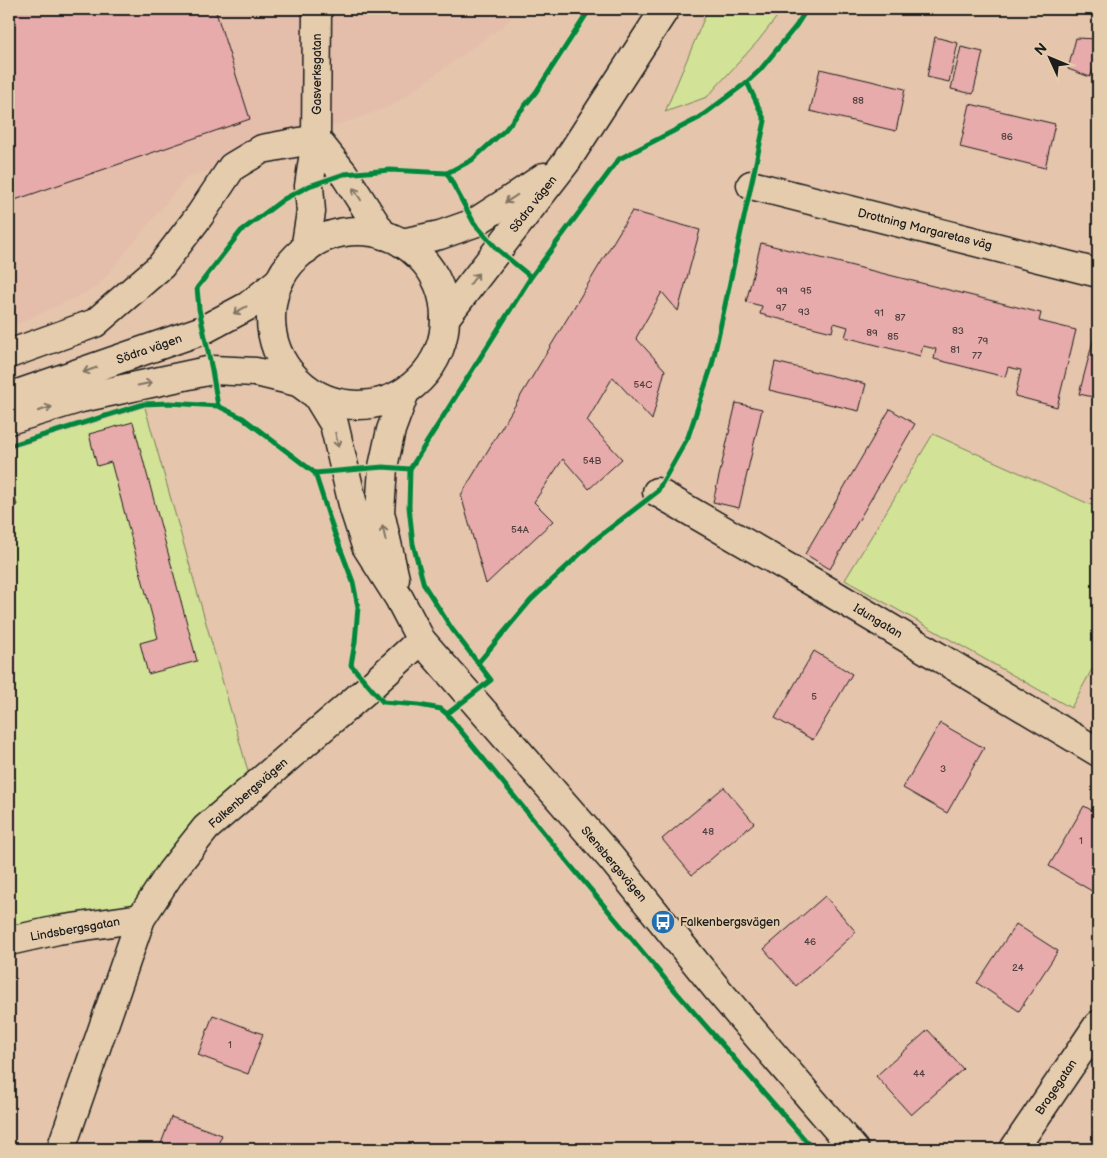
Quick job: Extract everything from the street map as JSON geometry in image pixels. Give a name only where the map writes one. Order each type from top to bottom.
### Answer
[{"type":"street","name":"Gasverksgatan","points":[[305,250],[311,212],[309,186],[316,139],[317,9]]},
{"type":"street","name":"Södra vägen","points":[[445,318],[566,162],[665,9]]},
{"type":"street","points":[[9,354],[95,323],[161,266],[232,167],[262,149],[316,139],[393,239]]},
{"type":"street","name":"Södra vägen","points":[[393,239],[440,235],[474,223],[566,162]]},
{"type":"street","name":"Drottning Margaretas väg","points":[[751,185],[1098,273]]},
{"type":"street","points":[[9,420],[81,398],[212,370],[256,372],[307,389],[336,402],[354,405],[388,400],[405,392],[421,378],[436,356],[443,335],[445,318],[439,287],[428,267],[412,251],[393,239],[362,231],[341,233],[321,240],[305,250],[292,262],[279,281],[272,303],[271,328],[274,343],[284,364],[307,389]]},
{"type":"street","name":"Södra vägen","points":[[9,397],[203,330],[248,306],[279,281]]},
{"type":"street","name":"Stensbergsvägen","points":[[307,389],[334,424],[354,509],[366,546],[399,598],[421,640],[610,858],[717,989],[854,1149]]},
{"type":"street","name":"Stensbergsvägen","points":[[399,598],[380,512],[383,468],[391,430],[405,392]]},
{"type":"street","name":"Idungatan","points":[[657,492],[1098,752]]},
{"type":"street","name":"Falkenbergsvägen","points":[[61,1149],[141,918],[170,872],[206,828],[363,693],[421,640]]},
{"type":"street","name":"Lindsbergsgatan","points":[[9,941],[58,930],[141,918]]},
{"type":"street","name":"Bragegatan","points":[[1014,1149],[1098,1026]]},
{"type":"shaded area","points":[[9,9],[519,9],[503,26],[391,106],[186,178],[97,287],[9,328]]},
{"type":"green space","points":[[708,9],[783,9],[758,41],[707,97],[665,112]]},
{"type":"green space","points":[[144,404],[253,789],[141,918],[9,941],[9,446]]},
{"type":"green space","points":[[933,434],[1098,508],[1098,658],[1071,708],[845,580]]},
{"type":"building","points":[[9,9],[215,9],[250,119],[9,202]]},
{"type":"building","points":[[935,37],[958,43],[949,82],[927,77]]},
{"type":"building","points":[[1076,38],[1098,39],[1098,60],[1090,77],[1068,69]]},
{"type":"building","points":[[961,47],[983,52],[973,94],[951,89]]},
{"type":"building","points":[[820,69],[905,89],[896,131],[810,111]]},
{"type":"building","points":[[970,104],[1055,124],[1045,168],[960,147]]},
{"type":"building","points":[[632,211],[700,230],[678,311],[662,292],[636,338],[665,370],[652,420],[613,377],[587,421],[622,459],[589,489],[563,459],[534,502],[553,521],[486,584],[461,495]]},
{"type":"building","points":[[761,243],[1041,313],[1039,321],[1076,330],[1057,407],[1015,396],[1021,370],[1008,367],[1005,377],[934,359],[936,349],[923,346],[920,356],[845,337],[848,327],[834,323],[832,332],[760,314],[762,306],[746,302]]},
{"type":"building","points":[[1098,327],[1098,398],[1079,394]]},
{"type":"building","points":[[775,362],[866,384],[859,411],[769,390]]},
{"type":"building","points":[[736,403],[762,409],[739,508],[713,502]]},
{"type":"building","points":[[890,409],[915,424],[830,569],[805,554]]},
{"type":"building","points":[[133,422],[197,661],[148,674],[140,643],[158,638],[111,462],[97,466],[89,434]]},
{"type":"building","points":[[9,480],[17,505],[9,507]]},
{"type":"building","points":[[814,651],[852,674],[813,740],[775,718]]},
{"type":"building","points":[[940,723],[984,748],[947,813],[903,788]]},
{"type":"building","points":[[724,787],[754,823],[692,875],[662,839]]},
{"type":"building","points":[[1084,806],[1098,814],[1097,894],[1049,866]]},
{"type":"building","points":[[825,896],[856,932],[796,986],[764,949]]},
{"type":"building","points":[[1016,924],[1058,951],[1019,1011],[977,983]]},
{"type":"building","points":[[213,1015],[263,1034],[248,1074],[198,1055]]},
{"type":"building","points":[[928,1030],[963,1069],[911,1115],[876,1076]]},
{"type":"building","points":[[171,1117],[222,1135],[216,1149],[159,1149]]},
{"type":"cycle path","points":[[218,406],[199,309],[197,288],[241,231],[284,199],[309,186],[344,174],[390,170],[447,173],[472,160],[505,130],[536,92],[590,9]]},
{"type":"cycle path","points":[[9,446],[144,404],[169,403],[218,406],[243,418],[315,473],[383,467],[410,469],[531,277],[619,159],[699,118],[747,82],[760,70],[796,26],[807,9]]},
{"type":"cycle path","points":[[447,714],[491,680],[478,663],[531,600],[596,539],[657,492],[688,437],[712,365],[765,121],[747,82]]},
{"type":"cycle path","points":[[447,173],[474,223],[497,249],[531,277]]},
{"type":"cycle path","points":[[410,469],[409,507],[413,544],[424,585],[452,629],[478,663]]},
{"type":"cycle path","points":[[315,473],[353,582],[358,607],[351,665],[383,702],[441,709],[447,714],[671,986],[813,1149]]},
{"type":"place","name":"Falkenbergsvägen","points":[[663,922]]}]
